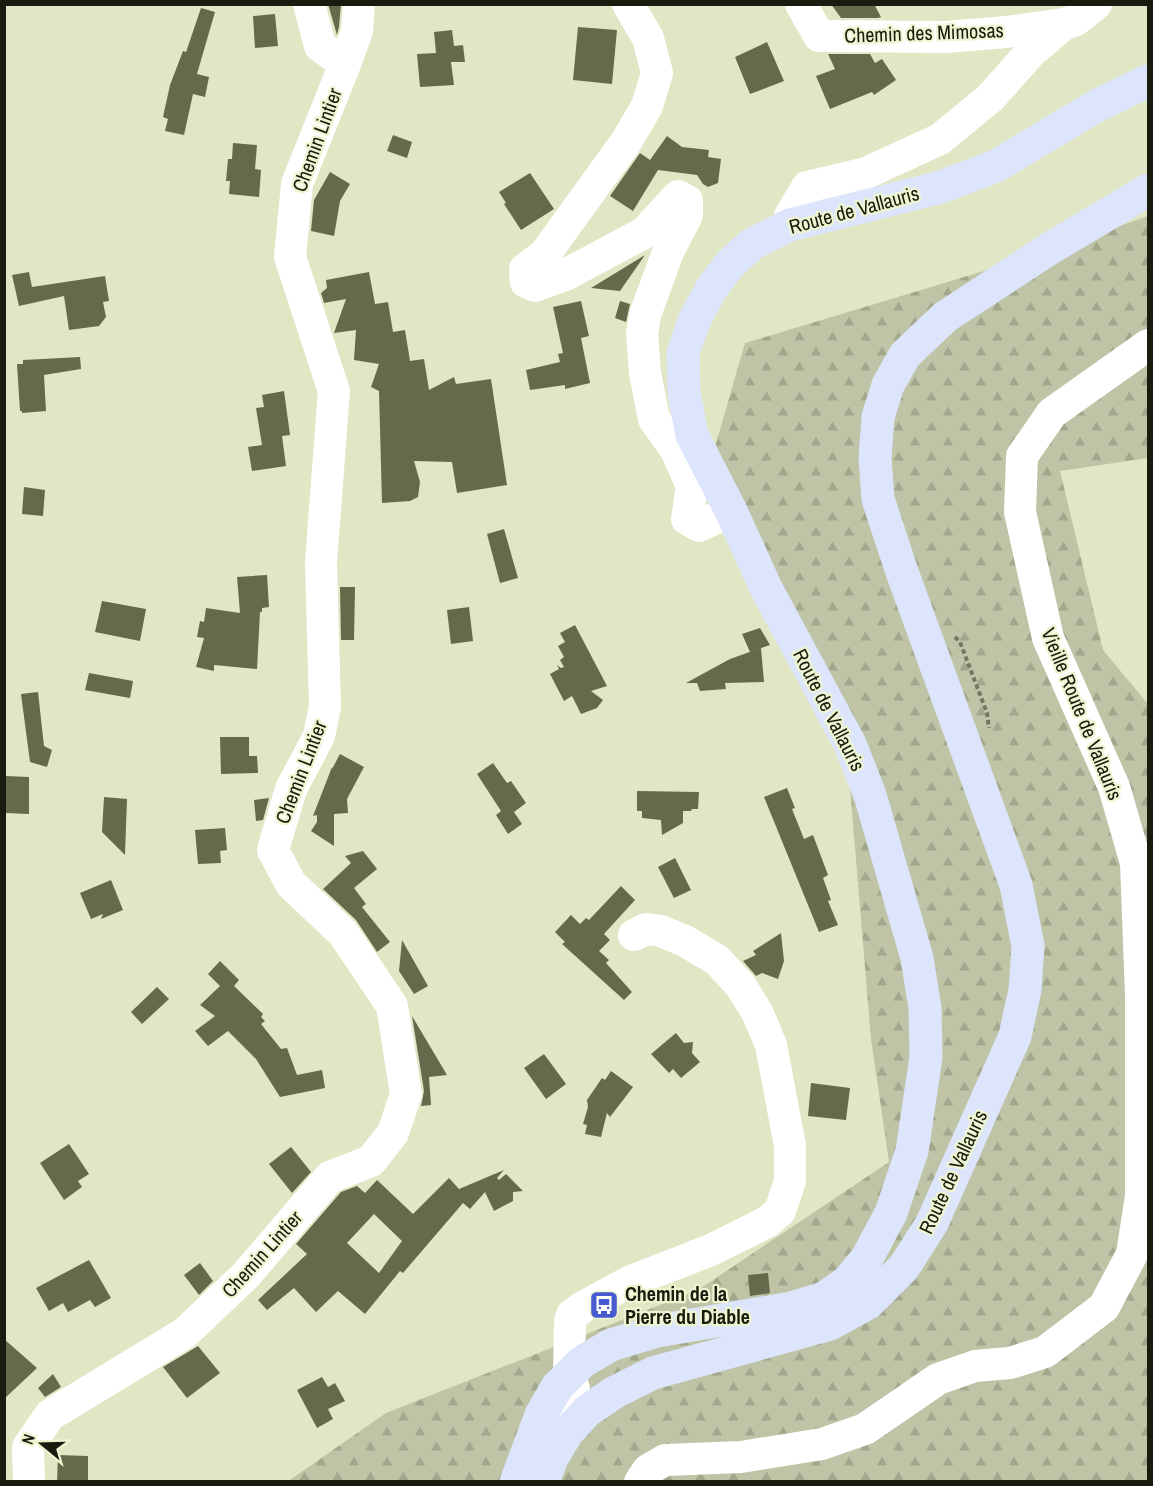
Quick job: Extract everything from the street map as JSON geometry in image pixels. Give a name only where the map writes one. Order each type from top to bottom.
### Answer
[{"type":"main road","name":"Route de Vallauris","points":[[516,1482],[541,1415],[557,1387],[582,1362],[611,1345],[657,1331],[791,1308],[824,1298],[847,1282],[867,1258],[891,1213],[912,1151],[926,1057],[925,1008],[916,958],[870,795],[850,744],[766,588],[732,511],[692,435],[684,393],[682,353],[694,321],[711,289],[730,264],[752,244],[790,225],[938,188],[996,166],[1098,105],[1149,81]]},
{"type":"main road","name":"Route de Vallauris","points":[[543,1482],[552,1458],[567,1433],[587,1411],[615,1392],[653,1374],[830,1324],[868,1302],[904,1267],[932,1223],[1015,1036],[1025,990],[1028,946],[1016,885],[902,572],[878,499],[875,458],[878,417],[888,385],[905,355],[945,317],[1049,249],[1149,190]]},
{"type":"street","points":[[309,4],[321,46],[345,64]]},
{"type":"street","name":"Chemin Lintier","points":[[29,1482],[28,1447],[50,1415],[185,1333],[245,1276],[330,1177],[370,1161],[393,1133],[406,1094],[392,1006],[343,933],[291,884],[273,850],[291,789],[319,736],[325,707],[321,562],[334,391],[290,257],[297,184],[357,31],[359,4]]},
{"type":"street","points":[[628,4],[648,38],[657,73],[647,106],[626,142],[545,254],[525,269],[526,282],[535,286],[565,275],[644,233],[678,196],[687,201],[687,215],[668,252],[645,315],[642,333],[645,373],[654,419],[676,450],[692,486],[687,519],[699,526],[732,511]]},
{"type":"street","name":"Chemin des Mimosas","points":[[801,4],[819,36],[946,37],[1064,24],[1076,20],[1096,4]]},
{"type":"street","name":"Chemin des Mimosas","points":[[790,225],[790,216],[807,188],[866,173],[940,139],[990,98],[1031,52],[1064,24]]},
{"type":"street","name":"Vieille Route de Vallauris","points":[[640,1482],[648,1470],[665,1460],[741,1457],[822,1444],[865,1429],[938,1379],[975,1366],[1010,1363],[1045,1352],[1104,1307],[1132,1254],[1141,1196],[1145,990],[1136,863],[1114,787],[1048,638],[1020,512],[1022,456],[1052,413],[1149,345]]},
{"type":"street","points":[[567,1433],[573,1407],[574,1389],[569,1375],[572,1315],[629,1282],[711,1250],[767,1222],[780,1211],[790,1181],[790,1146],[771,1045],[757,1012],[740,985],[717,960],[685,941],[646,928],[633,935]]},
{"type":"path","points":[[951,633],[960,642],[987,713],[990,736]]},
{"type":"green space","points":[[1148,216],[1148,458],[1060,471],[1103,650],[1148,704],[1148,1481],[287,1482],[386,1413],[698,1290],[889,1162],[871,1039],[848,764],[713,454],[745,343],[1034,256]]},
{"type":"building","points":[[328,4],[341,4],[337,35]]},
{"type":"building","points":[[831,4],[874,4],[881,17],[841,18]]},
{"type":"building","points":[[201,8],[215,12],[197,74],[209,77],[205,97],[193,94],[184,135],[165,131],[168,119],[163,117],[170,85],[183,51],[186,52]]},
{"type":"building","points":[[275,14],[278,46],[255,48],[253,16]]},
{"type":"building","points":[[578,27],[617,30],[612,84],[573,80]]},
{"type":"building","points":[[452,30],[454,46],[463,45],[465,62],[451,62],[454,85],[420,87],[417,54],[436,53],[434,32]]},
{"type":"building","points":[[767,42],[784,81],[750,94],[735,57]]},
{"type":"building","points":[[828,54],[870,54],[875,63],[882,59],[896,80],[874,95],[872,92],[830,109],[816,76],[835,69]]},
{"type":"building","points":[[393,135],[412,142],[407,158],[387,151]]},
{"type":"building","points":[[667,136],[682,147],[709,150],[708,157],[721,159],[718,183],[708,187],[697,175],[658,170],[633,211],[610,196],[640,153],[650,160]]},
{"type":"building","points":[[233,143],[257,145],[255,169],[261,170],[259,197],[229,194],[230,181],[226,181],[228,159],[232,159]]},
{"type":"building","points":[[330,172],[350,184],[340,201],[334,236],[311,231],[314,200]]},
{"type":"building","points":[[530,173],[554,209],[521,230],[499,192]]},
{"type":"building","points":[[645,255],[620,291],[591,288]]},
{"type":"building","points":[[29,272],[32,287],[105,276],[109,301],[103,302],[106,317],[99,326],[69,330],[64,296],[19,306],[12,275]]},
{"type":"building","points":[[369,272],[375,304],[388,302],[393,332],[405,330],[410,361],[424,359],[429,390],[454,377],[456,384],[491,379],[507,485],[457,493],[452,462],[414,461],[420,482],[418,497],[410,501],[382,503],[379,391],[371,387],[379,364],[354,360],[356,330],[334,333],[346,299],[324,303],[321,293],[327,288],[326,280]]},
{"type":"building","points":[[581,301],[589,336],[581,338],[590,383],[565,389],[565,385],[530,390],[526,370],[560,362],[558,354],[563,353],[553,307]]},
{"type":"building","points":[[620,301],[630,304],[626,322],[615,318]]},
{"type":"building","points":[[80,357],[81,369],[44,375],[46,411],[22,413],[20,411],[17,364],[23,364],[23,360]]},
{"type":"building","points":[[284,391],[290,435],[282,436],[286,466],[252,471],[248,447],[262,445],[256,408],[264,407],[262,395]]},
{"type":"building","points":[[24,487],[45,490],[43,516],[22,514]]},
{"type":"building","points":[[504,529],[518,578],[500,583],[487,534]]},
{"type":"building","points":[[267,575],[269,607],[262,608],[260,612],[257,669],[214,665],[214,671],[196,667],[204,638],[197,637],[200,621],[204,622],[206,608],[240,613],[237,577]]},
{"type":"building","points":[[340,587],[355,587],[354,640],[341,640]]},
{"type":"building","points":[[102,601],[146,609],[140,641],[95,632]]},
{"type":"building","points":[[469,607],[473,641],[451,644],[447,610]]},
{"type":"building","points":[[575,625],[607,686],[591,691],[603,700],[597,708],[581,714],[572,696],[564,701],[550,674],[559,669],[557,665],[564,667],[560,660],[564,657],[558,646],[565,642],[560,633]]},
{"type":"building","points":[[760,628],[770,645],[750,652],[742,634]]},
{"type":"building","points":[[761,648],[764,682],[725,683],[726,689],[700,691],[697,683],[686,683],[730,659]]},
{"type":"building","points":[[89,673],[133,681],[130,698],[85,690]]},
{"type":"building","points":[[38,692],[44,746],[52,750],[47,767],[30,762],[21,694]]},
{"type":"building","points":[[220,737],[249,737],[249,756],[257,756],[258,773],[221,774]]},
{"type":"building","points":[[340,754],[364,767],[347,799],[348,813],[334,814],[334,846],[311,831],[317,822],[317,815],[313,816],[332,767],[332,769]]},
{"type":"building","points":[[493,763],[507,783],[511,781],[526,803],[514,812],[522,824],[508,834],[496,815],[501,811],[477,774]]},
{"type":"building","points":[[6,776],[29,777],[29,814],[6,813]]},
{"type":"building","points":[[787,788],[795,808],[792,809],[804,839],[813,835],[828,875],[823,878],[831,900],[828,901],[838,925],[819,932],[764,797]]},
{"type":"building","points":[[637,791],[699,792],[698,809],[683,811],[683,823],[662,835],[661,820],[642,818],[642,811],[637,811]]},
{"type":"building","points":[[104,797],[127,799],[125,855],[102,832]]},
{"type":"building","points":[[269,798],[263,820],[256,821],[254,800]]},
{"type":"building","points":[[225,828],[227,850],[220,851],[221,863],[198,864],[195,830]]},
{"type":"building","points":[[363,851],[377,869],[354,888],[366,904],[362,907],[390,942],[377,952],[356,920],[323,889],[351,863],[345,856]]},
{"type":"building","points":[[675,858],[691,890],[674,898],[658,867]]},
{"type":"building","points":[[111,880],[123,910],[101,919],[103,914],[91,919],[80,893]]},
{"type":"building","points":[[621,886],[635,900],[604,934],[610,940],[599,951],[609,960],[606,963],[632,992],[624,1000],[562,944],[565,942],[555,932],[571,915],[580,924],[586,918],[589,920]]},
{"type":"building","points":[[781,933],[784,961],[778,979],[762,973],[756,976],[743,961],[756,955],[753,951]]},
{"type":"building","points":[[402,940],[428,986],[414,994],[399,971]]},
{"type":"building","points":[[220,961],[239,980],[234,986],[263,1014],[261,1017],[265,1021],[261,1024],[281,1049],[287,1048],[297,1075],[322,1070],[325,1088],[280,1097],[256,1059],[228,1031],[208,1046],[195,1031],[215,1016],[200,1005],[220,986],[208,974]]},
{"type":"building","points":[[157,987],[169,999],[142,1024],[131,1012]]},
{"type":"building","points":[[412,1016],[447,1075],[429,1077],[431,1105],[421,1106],[424,1091]]},
{"type":"building","points":[[676,1033],[684,1043],[693,1042],[692,1053],[700,1062],[681,1078],[673,1069],[669,1073],[651,1054]]},
{"type":"building","points":[[544,1054],[566,1084],[546,1099],[524,1068]]},
{"type":"building","points":[[611,1071],[633,1087],[610,1117],[607,1113],[601,1137],[585,1134],[587,1125],[583,1124],[588,1107],[587,1100],[602,1078],[605,1080]]},
{"type":"building","points":[[811,1083],[850,1088],[846,1120],[808,1116]]},
{"type":"building","points":[[69,1144],[89,1174],[78,1181],[82,1187],[64,1200],[40,1163]]},
{"type":"building","points":[[291,1147],[311,1172],[292,1193],[269,1164]]},
{"type":"building","points":[[504,1170],[497,1178],[499,1180],[506,1174],[523,1191],[513,1192],[513,1201],[494,1211],[485,1192],[470,1209],[463,1203],[403,1273],[400,1271],[365,1314],[338,1291],[316,1312],[294,1288],[267,1310],[258,1300],[307,1254],[296,1244],[341,1192],[357,1186],[365,1193],[377,1180],[413,1214],[449,1178],[459,1189]],"holes":[[[374,1214],[402,1241],[379,1273],[347,1243]]]},
{"type":"building","points":[[89,1260],[111,1298],[95,1307],[90,1300],[68,1312],[63,1303],[49,1311],[36,1288]]},
{"type":"building","points":[[200,1263],[213,1281],[199,1295],[184,1275]]},
{"type":"building","points":[[768,1273],[770,1293],[750,1296],[748,1275]]},
{"type":"building","points":[[4,1339],[37,1368],[4,1399]]},
{"type":"building","points":[[198,1346],[220,1373],[187,1398],[163,1367]]},
{"type":"building","points":[[53,1374],[61,1387],[45,1397],[38,1388]]},
{"type":"building","points":[[322,1377],[328,1387],[335,1383],[345,1401],[328,1409],[333,1419],[317,1428],[297,1390]]},
{"type":"building","points":[[58,1455],[88,1456],[88,1482],[57,1482]]},
{"type":"place","name":"Chemin de la Pierre du Diable","points":[[604,1305]]}]
